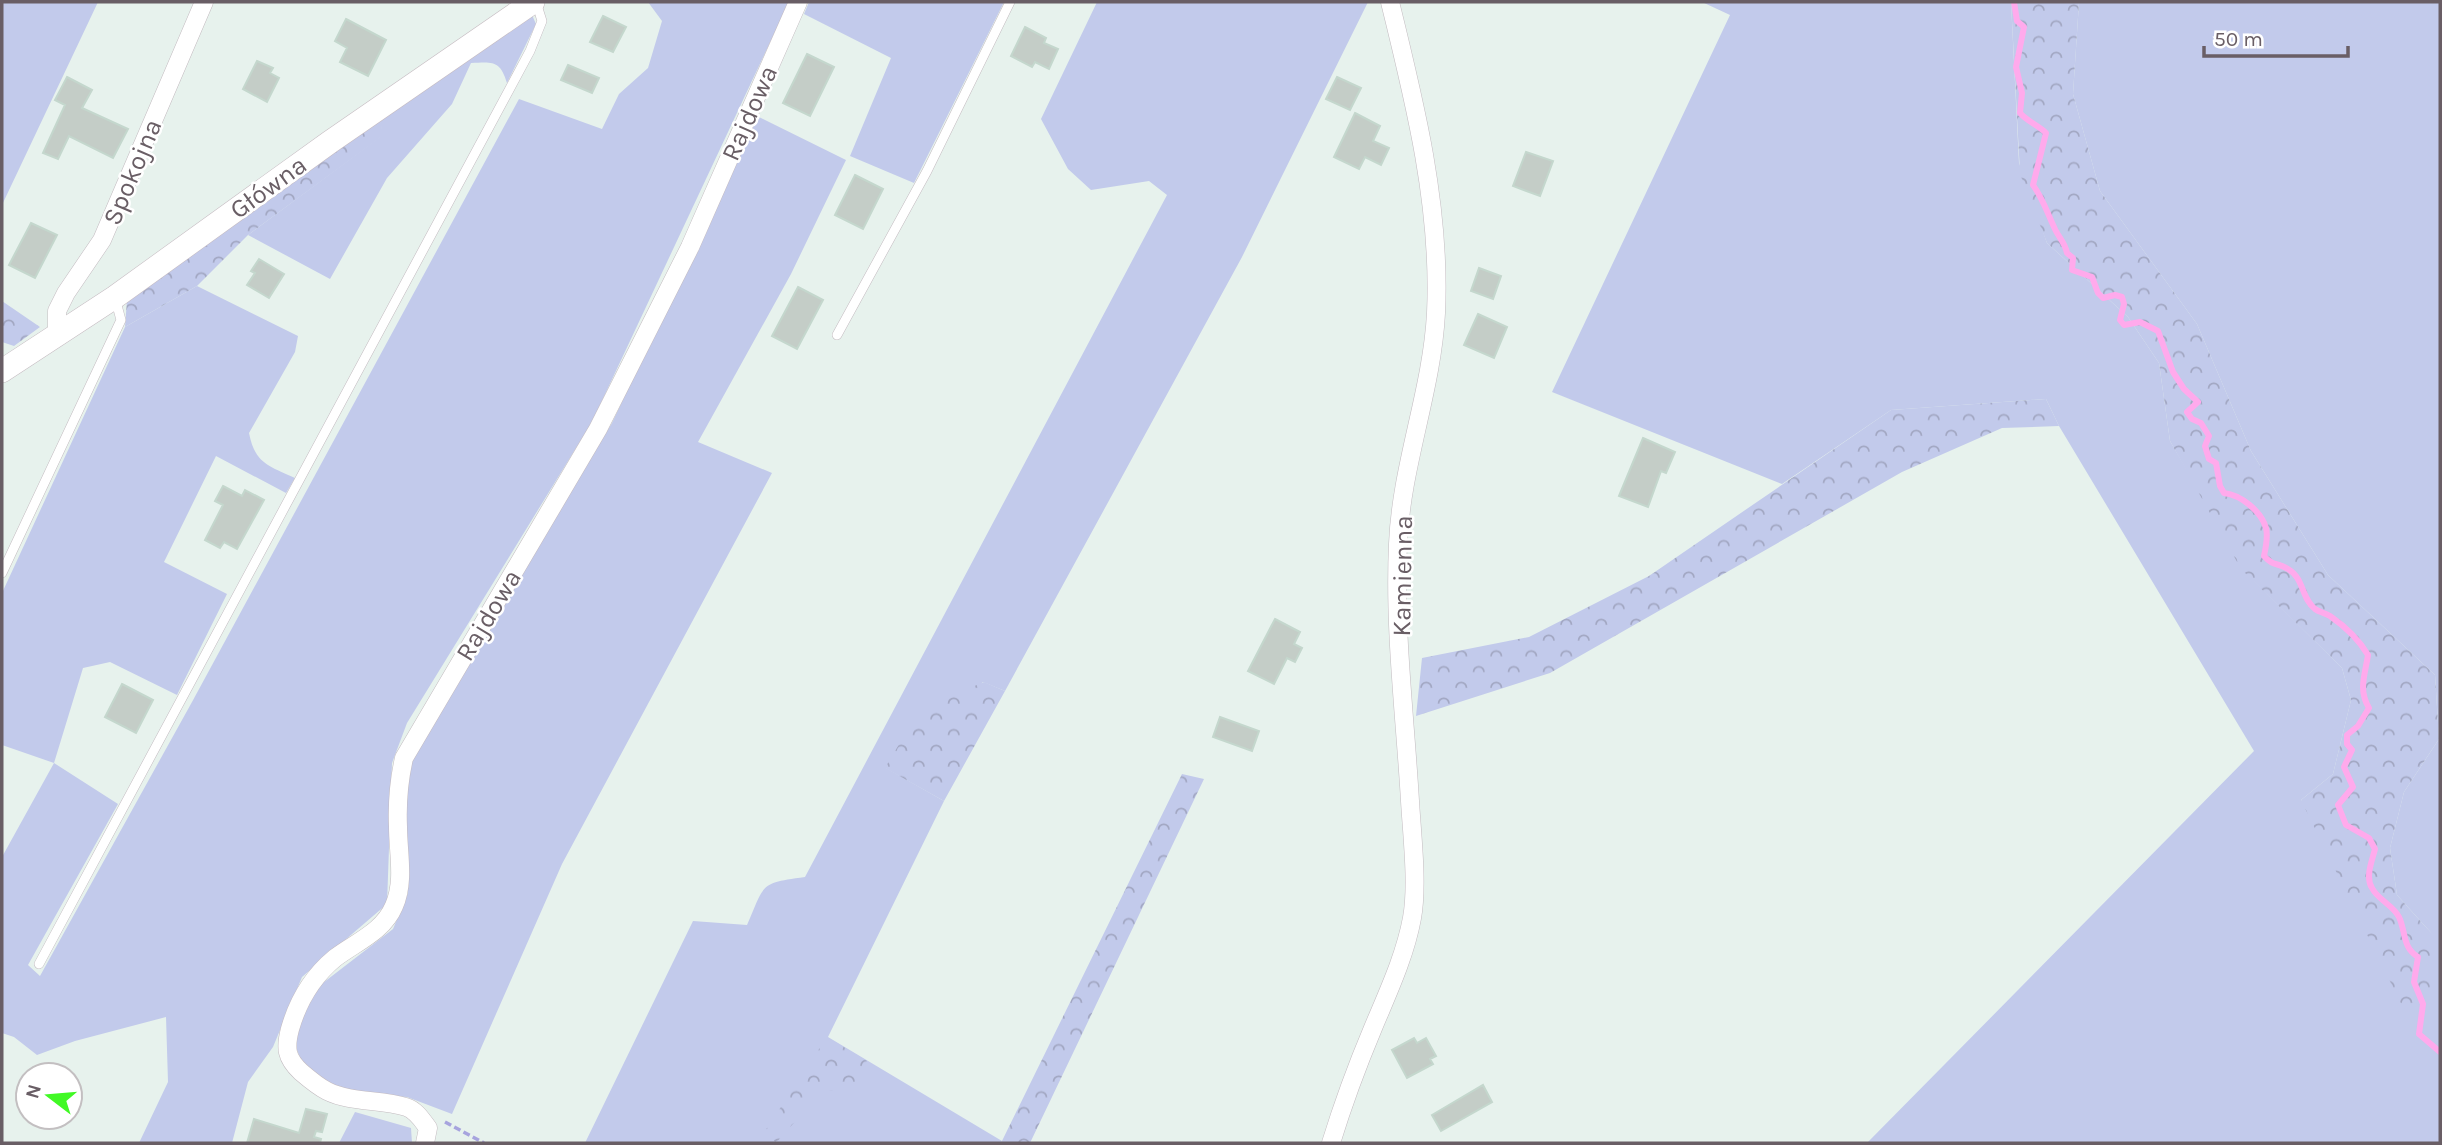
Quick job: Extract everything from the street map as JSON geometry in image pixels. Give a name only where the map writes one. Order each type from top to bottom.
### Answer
[{"type":"street","name":"Spokojna","points":[[57,337],[57,311],[102,240],[204,2]]},
{"type":"street","name":"Główna","points":[[2,370],[57,337],[115,297],[330,142],[534,2]]},
{"type":"street","name":"Rajdowa","points":[[420,1116],[407,1107],[369,1102],[327,1091],[302,1072],[291,1061],[286,1045],[294,1016],[306,988],[334,959],[383,924],[394,906],[401,878],[397,825],[400,775],[404,758],[598,429],[690,247],[799,2]]},
{"type":"street","name":"Kamienna","points":[[1331,1143],[1351,1082],[1401,961],[1412,916],[1413,856],[1399,625],[1398,542],[1404,494],[1428,379],[1436,314],[1435,221],[1409,77],[1390,2]]},
{"type":"street","points":[[420,1116],[428,1128],[425,1143]]},
{"type":"lane","points":[[39,964],[530,51],[542,22],[534,2]]},
{"type":"lane","points":[[837,335],[927,171],[1010,2]]},
{"type":"lane","points":[[2,573],[121,320],[115,297]]},
{"type":"path","points":[[420,1116],[434,1116],[484,1143]]},
{"type":"green space","points":[[2,2],[98,2],[2,205]]},
{"type":"green space","points":[[648,2],[789,2],[592,422],[407,723],[392,763],[387,904],[302,977],[273,1047],[248,1082],[232,1143],[139,1143],[168,1082],[166,1017],[75,1041],[37,1055],[14,1037],[2,1033],[2,857],[54,763],[118,804],[28,965],[40,976],[519,99],[602,129],[619,94],[648,68],[662,21]]},
{"type":"green space","points":[[809,2],[1004,2],[914,183],[850,156],[891,58],[804,14]]},
{"type":"green space","points":[[1097,2],[1368,2],[1242,257],[1005,691],[983,682],[886,768],[944,801],[828,1037],[1002,1141],[585,1143],[693,921],[747,925],[761,893],[766,888],[779,881],[805,877],[1167,195],[1149,181],[1091,190],[1068,169],[1041,119]]},
{"type":"green space","points":[[1702,2],[2011,2],[2019,163],[2047,243],[2128,317],[2159,363],[2170,441],[2248,575],[2342,668],[2351,700],[2333,774],[2301,800],[2433,935],[2397,895],[2390,848],[2404,792],[2439,739],[2435,675],[2328,575],[2251,451],[2197,324],[2100,191],[2073,94],[2079,2],[2440,2],[2440,1143],[1867,1143],[2254,751],[2059,426],[2046,399],[1891,410],[1782,484],[1552,392],[1730,15]]},
{"type":"green space","points":[[2011,2],[2079,2],[2073,94],[2100,191],[2197,324],[2251,451],[2328,575],[2435,675],[2439,739],[2404,792],[2390,848],[2397,895],[2433,935],[2437,956],[2427,1010],[2407,1016],[2301,800],[2333,774],[2351,700],[2342,668],[2241,569],[2170,441],[2159,363],[2128,317],[2047,243],[2020,174]]},
{"type":"green space","points":[[532,15],[536,24],[507,83],[502,70],[495,64],[471,63],[452,104],[387,178],[330,279],[248,235],[380,137],[383,114]]},
{"type":"green space","points":[[383,114],[381,137],[248,235],[197,286],[125,327],[127,300]]},
{"type":"green space","points":[[757,116],[846,160],[791,274],[698,442],[772,473],[562,864],[452,1114],[407,1097],[360,1094],[330,1085],[305,1070],[297,1050],[297,1032],[309,1002],[319,986],[393,929],[408,893],[406,812],[410,764],[424,732],[612,423]]},
{"type":"green space","points":[[197,286],[298,336],[295,352],[249,433],[259,458],[295,478],[286,493],[216,456],[164,562],[227,594],[177,695],[110,662],[83,668],[54,763],[2,745],[2,593],[125,327]]},
{"type":"green space","points":[[2,301],[40,327],[14,346],[2,342]]},
{"type":"green space","points":[[2046,399],[2059,426],[2002,428],[1902,472],[1550,673],[1416,716],[1422,658],[1529,637],[1649,576],[1891,410]]},
{"type":"green space","points":[[984,682],[1005,691],[944,801],[885,768],[920,709]]},
{"type":"green space","points":[[1182,774],[1204,779],[1030,1143],[1001,1143]]},
{"type":"green space","points":[[827,1037],[867,1061],[854,1090],[822,1091],[776,1143],[765,1131]]},
{"type":"green space","points":[[355,1112],[411,1128],[412,1143],[339,1143]]},
{"type":"building","points":[[603,16],[626,27],[613,52],[590,42]]},
{"type":"building","points":[[346,19],[386,40],[368,76],[340,62],[347,48],[335,41]]},
{"type":"building","points":[[1025,27],[1046,38],[1044,43],[1058,49],[1049,69],[1035,62],[1032,67],[1011,56]]},
{"type":"building","points":[[807,54],[834,67],[810,116],[783,103]]},
{"type":"building","points":[[257,61],[273,68],[270,73],[279,78],[267,102],[243,89]]},
{"type":"building","points":[[568,65],[599,78],[592,93],[561,80]]},
{"type":"building","points":[[67,77],[92,90],[82,108],[128,129],[113,158],[69,136],[58,159],[43,153],[65,105],[55,100]]},
{"type":"building","points":[[1337,77],[1361,88],[1350,110],[1326,99]]},
{"type":"building","points":[[1355,113],[1380,126],[1373,141],[1389,148],[1381,165],[1365,157],[1359,169],[1334,157]]},
{"type":"building","points":[[1526,152],[1553,161],[1540,196],[1513,186]]},
{"type":"building","points":[[855,175],[883,189],[863,229],[835,215]]},
{"type":"building","points":[[31,223],[57,235],[35,278],[9,265]]},
{"type":"building","points":[[259,259],[284,274],[269,298],[247,285],[255,273],[251,271]]},
{"type":"building","points":[[1479,268],[1501,276],[1493,299],[1471,291]]},
{"type":"building","points":[[798,287],[823,300],[797,349],[772,336]]},
{"type":"building","points":[[1478,314],[1507,327],[1494,358],[1464,345]]},
{"type":"building","points":[[1643,438],[1675,452],[1666,473],[1661,471],[1648,507],[1619,496]]},
{"type":"building","points":[[223,486],[242,496],[245,490],[264,500],[237,549],[224,542],[220,548],[205,540],[223,505],[215,501]]},
{"type":"building","points":[[1275,619],[1300,632],[1294,644],[1302,648],[1295,662],[1287,658],[1274,684],[1248,671]]},
{"type":"building","points":[[122,684],[153,700],[136,733],[105,717]]},
{"type":"building","points":[[1220,717],[1259,731],[1252,751],[1213,737]]},
{"type":"building","points":[[1414,1038],[1417,1043],[1426,1038],[1436,1056],[1430,1059],[1433,1064],[1407,1078],[1392,1050]]},
{"type":"building","points":[[1483,1085],[1492,1102],[1441,1131],[1432,1115]]},
{"type":"building","points":[[306,1109],[327,1114],[322,1132],[316,1131],[314,1137],[321,1139],[320,1143],[247,1143],[254,1119],[299,1133]]},
{"type":"waterway","points":[[2014,2],[2017,21],[2024,27],[2016,67],[2022,93],[2020,113],[2046,133],[2033,185],[2067,253],[2073,258],[2072,270],[2092,277],[2098,293],[2103,298],[2115,295],[2122,297],[2124,304],[2120,320],[2124,325],[2140,322],[2158,331],[2173,372],[2184,389],[2198,402],[2187,412],[2192,419],[2201,423],[2209,436],[2205,446],[2209,459],[2216,463],[2220,486],[2224,493],[2250,505],[2266,528],[2264,556],[2270,562],[2293,573],[2310,604],[2346,629],[2368,655],[2363,689],[2369,708],[2358,726],[2347,735],[2347,744],[2352,750],[2344,767],[2353,787],[2338,805],[2346,825],[2369,838],[2375,849],[2370,869],[2370,884],[2396,913],[2409,949],[2418,957],[2414,982],[2423,1004],[2419,1034],[2440,1052]]}]
